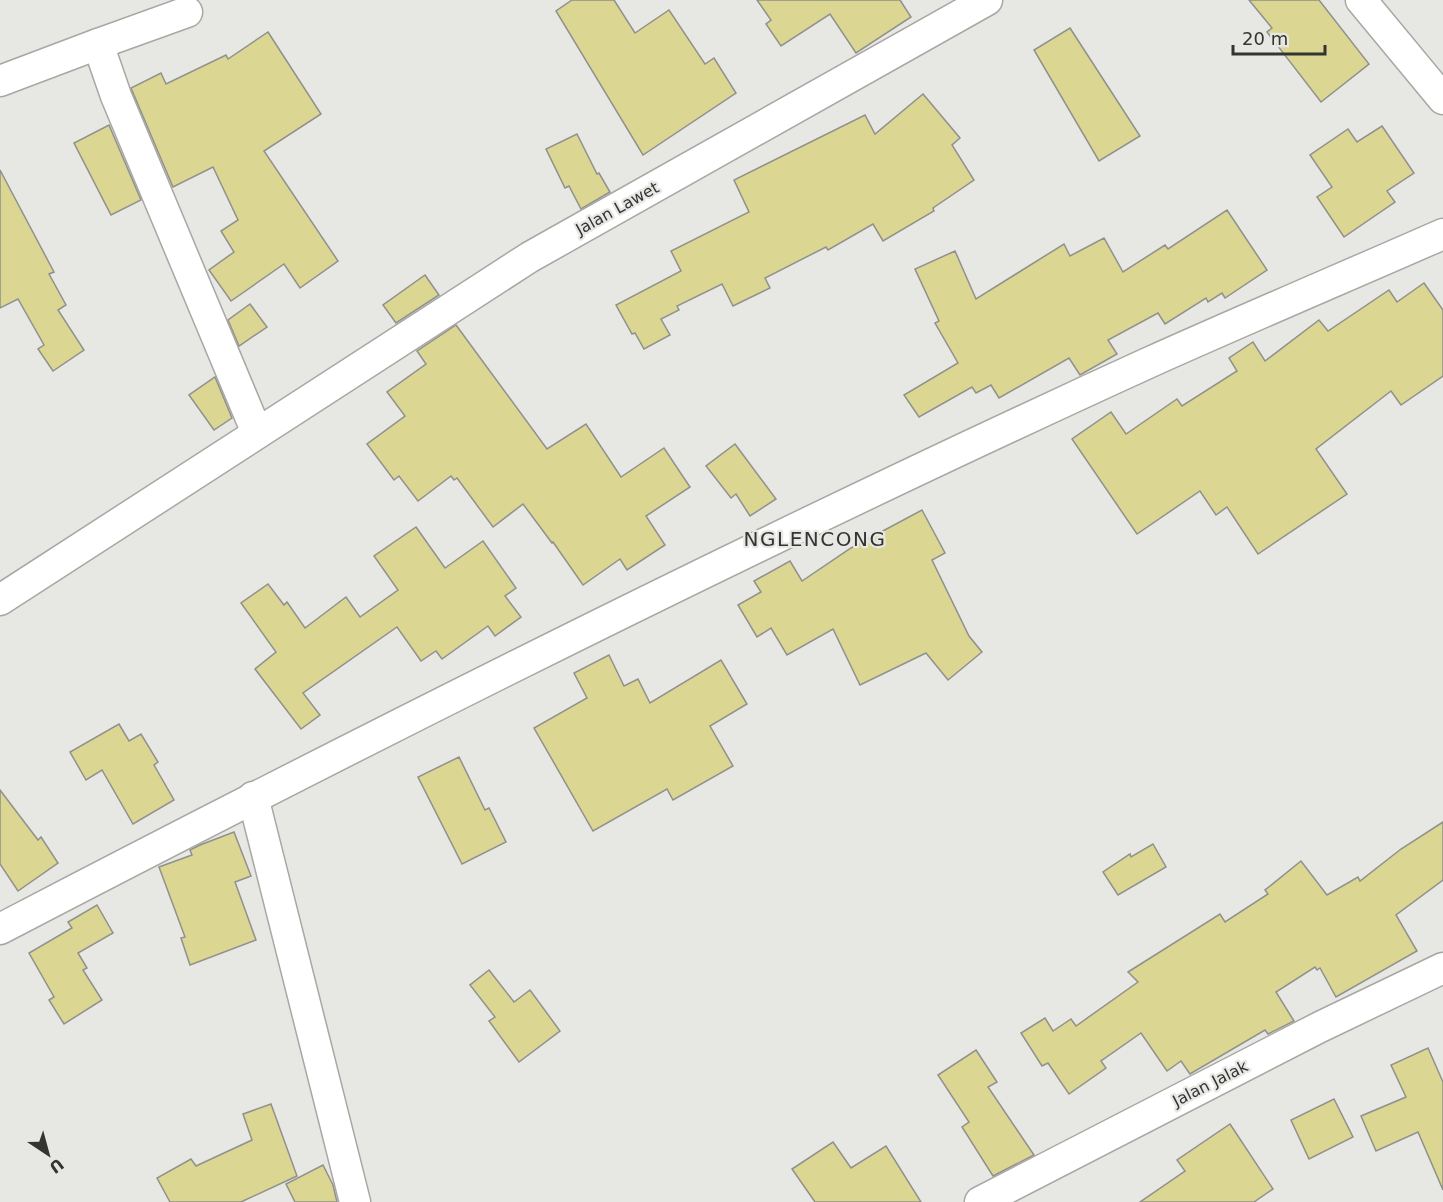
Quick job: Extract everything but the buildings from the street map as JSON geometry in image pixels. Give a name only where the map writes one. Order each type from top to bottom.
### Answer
[{"type":"street","name":"Jalan Lawet","points":[[0,600],[530,257],[948,9],[987,0]]},
{"type":"street","points":[[1361,0],[1443,99]]},
{"type":"street","points":[[0,81],[187,12]]},
{"type":"street","points":[[98,44],[116,96],[257,433]]},
{"type":"street","points":[[0,929],[253,797],[729,561],[1148,364],[1443,234]]},
{"type":"street","points":[[253,797],[355,1202]]},
{"type":"street","name":"Jalan Jalak","points":[[980,1202],[1320,1027],[1443,968]]},
{"type":"district","name":"NGLENCONG","points":[[815,539]]}]
